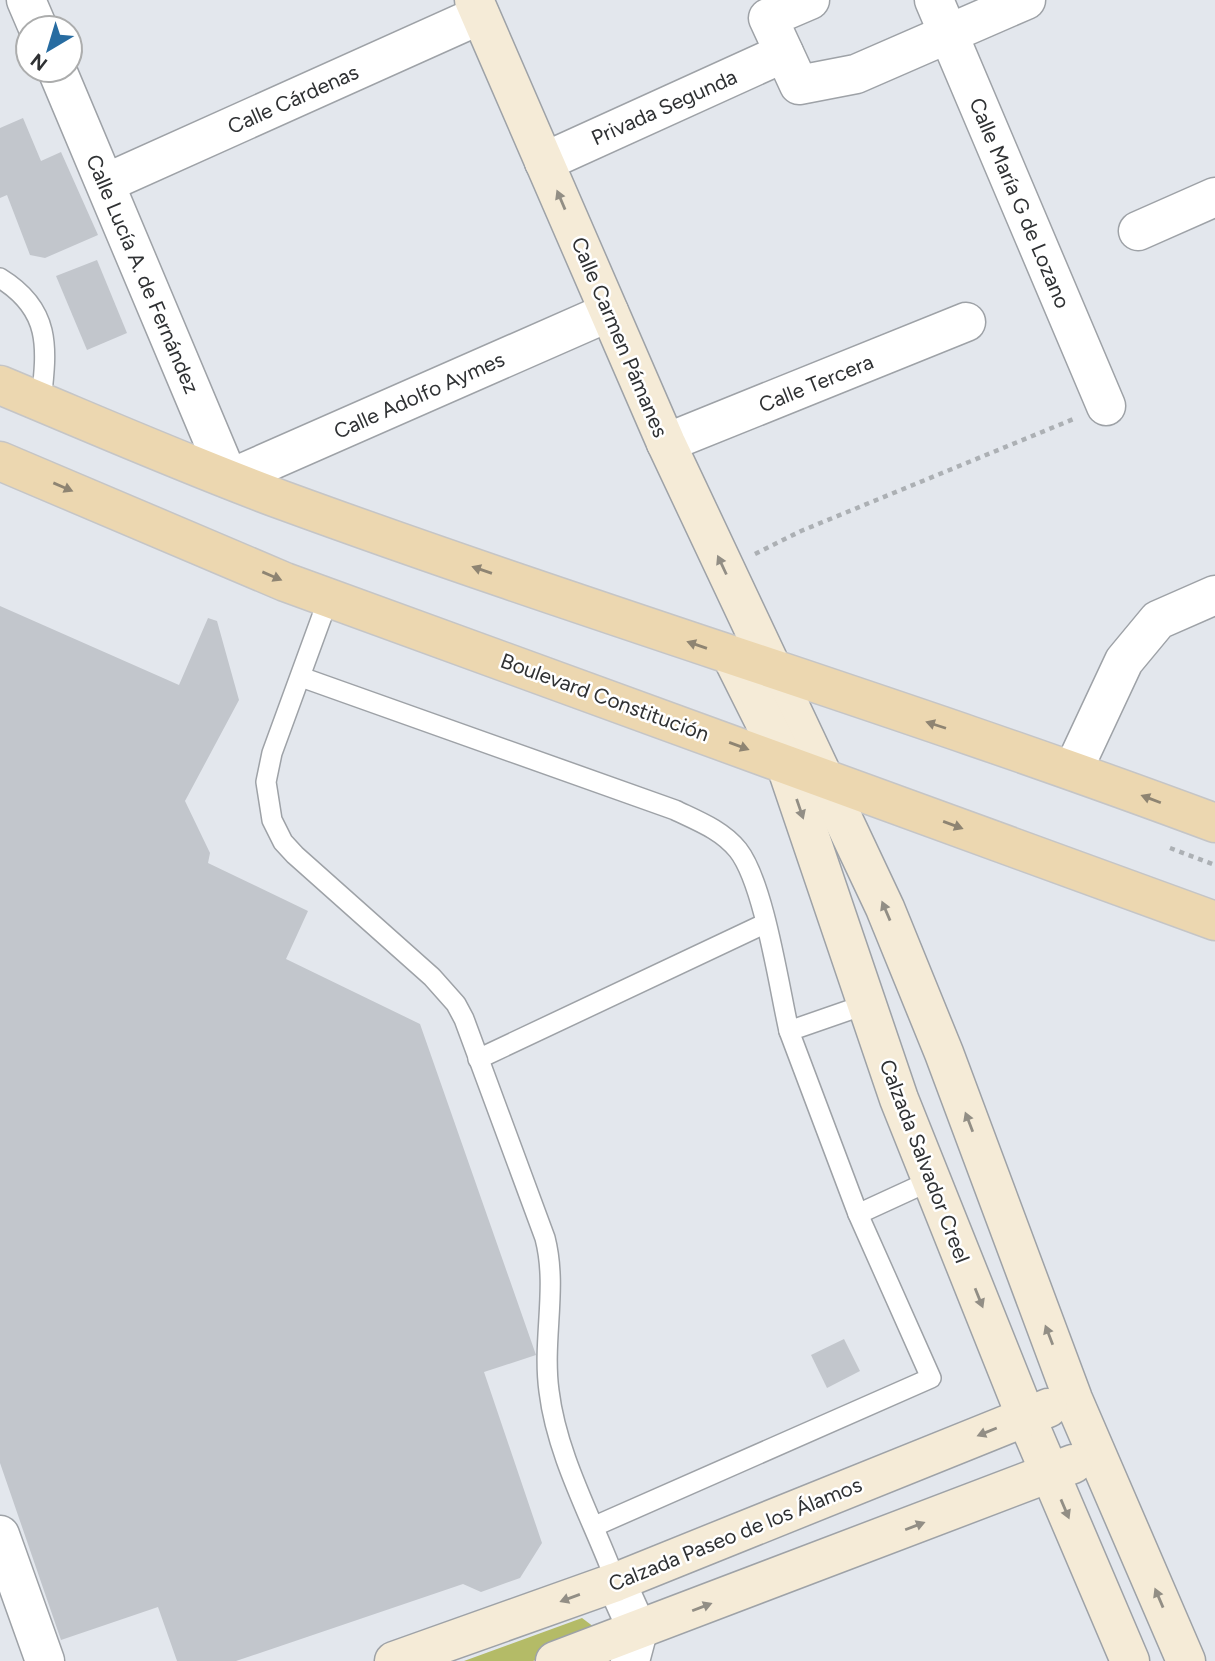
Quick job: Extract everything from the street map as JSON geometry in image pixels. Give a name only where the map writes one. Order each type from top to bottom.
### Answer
[{"type":"main road","name":"Calle Carmen Pámanes","points":[[477,7],[666,443],[773,671]]},
{"type":"main road","points":[[0,385],[229,479],[732,657],[1073,770],[1215,823]]},
{"type":"main road","name":"Boulevard Constitución","points":[[0,461],[285,582],[1215,921]]},
{"type":"main road","name":"Calzada Salvador Creel","points":[[732,657],[785,763],[866,1004],[932,1180],[1026,1417],[1130,1661]]},
{"type":"main road","points":[[773,671],[885,908],[944,1053],[1073,1399],[1186,1661]]},
{"type":"main road","name":"Calzada Paseo de los Álamos","points":[[394,1661],[616,1582],[1073,1399]]},
{"type":"main road","points":[[555,1661],[634,1646],[1096,1455]]},
{"type":"street","points":[[810,0],[768,18],[799,85],[856,74],[941,17],[1026,0]]},
{"type":"street","name":"Calle Cárdenas","points":[[106,183],[477,7]]},
{"type":"street","name":"Calle María G de Lozano","points":[[941,17],[1105,406]]},
{"type":"street","name":"Privada Segunda","points":[[544,162],[784,53]]},
{"type":"street","name":"Calle Lucía A. de Fernández","points":[[63,84],[229,479]]},
{"type":"street","points":[[1138,231],[1215,197]]},
{"type":"street","name":"Calle Adolfo Aymes","points":[[229,479],[609,312]]},
{"type":"street","name":"Calle Tercera","points":[[666,443],[966,322]]},
{"type":"street","points":[[1073,770],[1124,661],[1158,620],[1215,596]]},
{"type":"street","points":[[4,1558],[45,1661]]},
{"type":"street","points":[[616,1582],[634,1646]]},
{"type":"lane","points":[[0,278],[21,293],[32,306],[45,337],[41,402]]},
{"type":"lane","points":[[329,597],[268,767],[268,804],[277,832],[307,867],[446,990],[460,1012],[549,1253],[552,1272],[546,1334],[551,1404],[561,1443],[616,1582]]},
{"type":"lane","points":[[300,677],[675,810],[715,829],[729,840],[746,862],[757,890],[789,1031],[858,1214],[931,1378],[594,1526]]},
{"type":"lane","points":[[478,1059],[765,924]]},
{"type":"lane","points":[[789,1031],[866,1004]]},
{"type":"lane","points":[[858,1214],[932,1180]]},
{"type":"path","points":[[724,569],[801,531],[1105,406]]},
{"type":"green space","points":[[582,1618],[602,1633],[533,1661],[464,1661]]},
{"type":"building","points":[[23,118],[41,161],[61,152],[98,235],[45,258],[30,255],[7,195],[0,198],[0,128]]},
{"type":"building","points":[[97,260],[127,333],[87,350],[56,276]]},
{"type":"building","points":[[0,606],[179,685],[208,618],[217,621],[239,700],[185,801],[210,853],[208,863],[308,911],[286,959],[420,1024],[536,1355],[484,1372],[542,1543],[520,1578],[481,1592],[463,1584],[236,1661],[177,1661],[158,1607],[61,1640],[0,1463]]},
{"type":"building","points":[[844,1339],[860,1371],[827,1388],[811,1355]]}]
